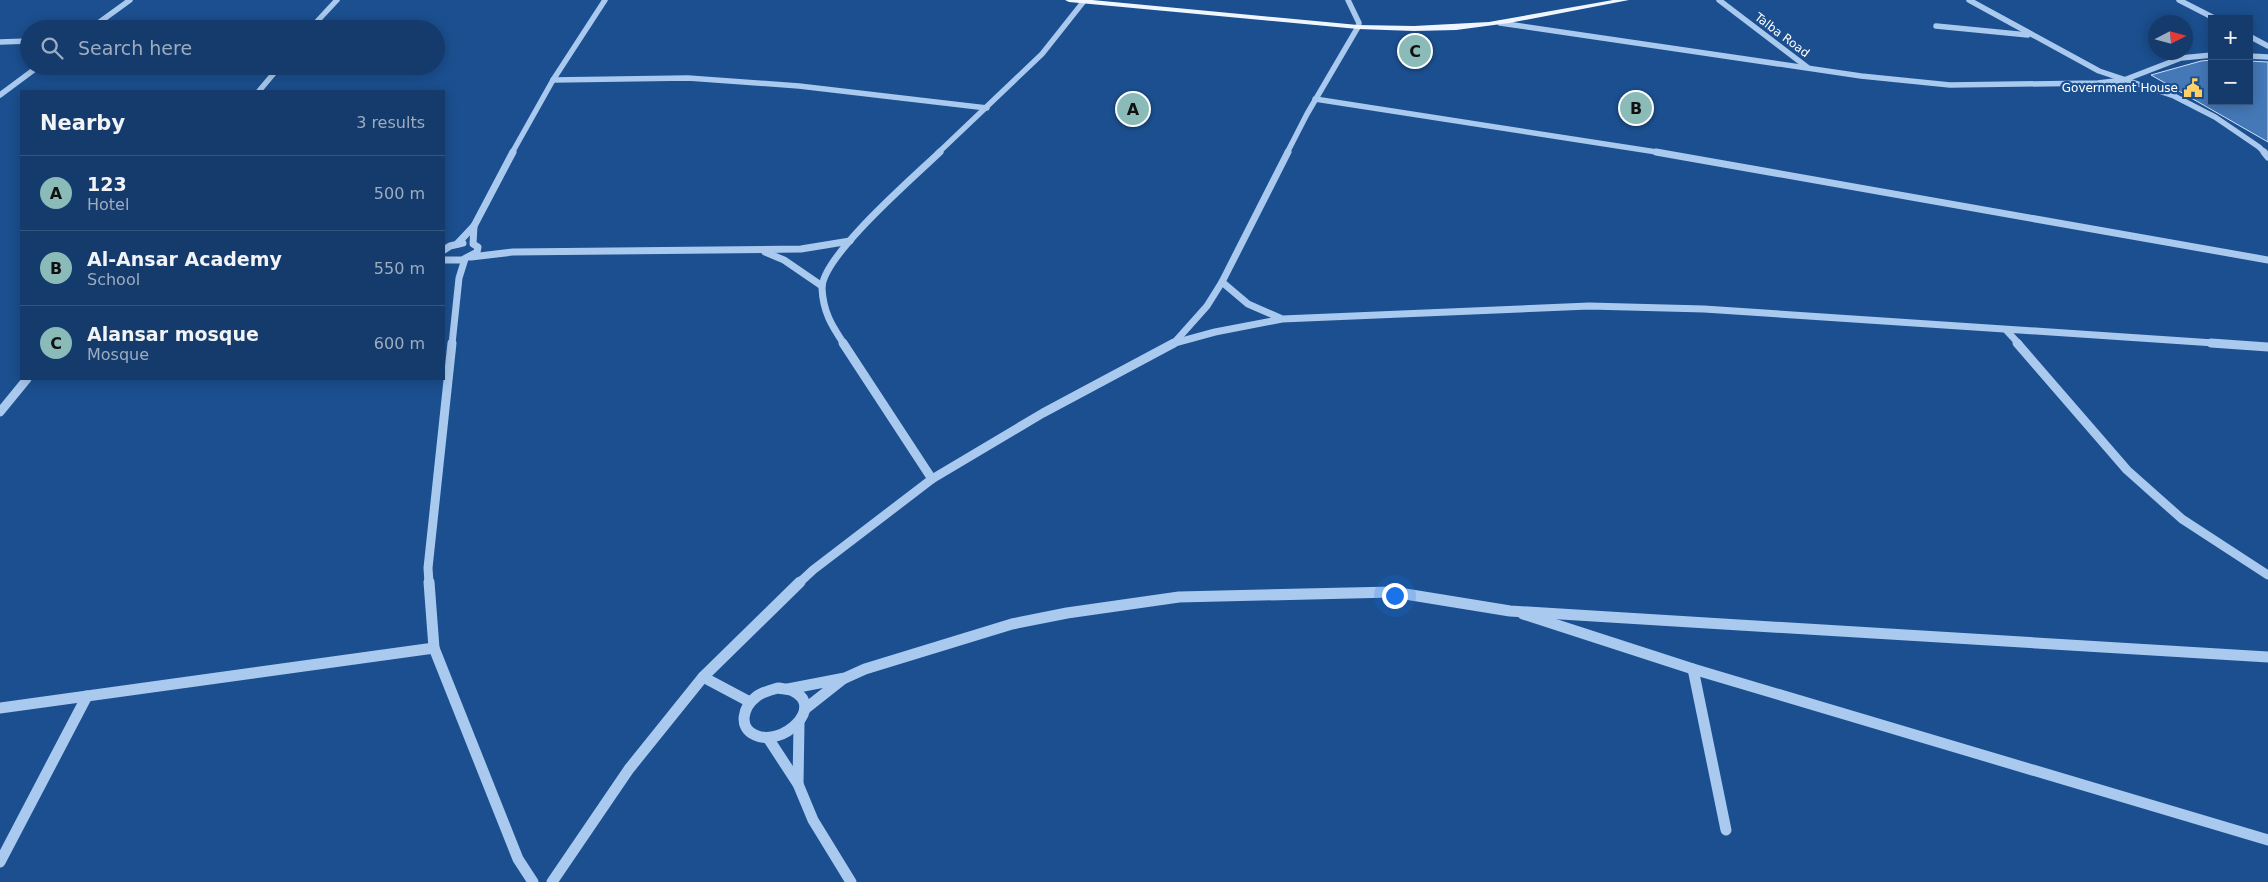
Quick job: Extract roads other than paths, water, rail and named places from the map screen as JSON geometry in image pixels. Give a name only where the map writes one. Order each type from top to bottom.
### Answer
[{"type":"main road","points":[[1069,0],[1359,25],[1432,29],[1500,23],[1625,0]]},
{"type":"main road","points":[[1113,0],[1359,25],[1456,24],[1597,0]]},
{"type":"street","points":[[102,20],[130,0]]},
{"type":"street","points":[[318,20],[337,0]]},
{"type":"street","points":[[449,247],[474,226],[484,204],[553,80],[605,0]]},
{"type":"street","points":[[1174,343],[1207,306],[1222,282],[1316,99],[1359,25],[1348,0]]},
{"type":"street","name":"Talba Road","points":[[1719,0],[1808,68]]},
{"type":"street","points":[[1969,0],[2100,71],[2174,96],[2215,116],[2259,146],[2268,157]]},
{"type":"street","points":[[2179,0],[2208,15]]},
{"type":"street","points":[[932,479],[826,318],[822,286],[836,258],[850,240],[1042,54],[1084,1]]},
{"type":"street","points":[[1500,23],[1924,84],[2098,83],[2124,80],[2181,58],[2208,55]]},
{"type":"street","points":[[1936,26],[2033,36]]},
{"type":"street","points":[[2253,38],[2268,46]]},
{"type":"street","points":[[0,42],[20,41]]},
{"type":"street","points":[[2253,56],[2268,57]]},
{"type":"street","points":[[0,95],[26,75]]},
{"type":"street","points":[[260,90],[272,75]]},
{"type":"street","points":[[553,80],[688,78],[799,86],[987,108]]},
{"type":"street","points":[[1316,99],[1436,120],[1609,144],[2268,260]]},
{"type":"street","points":[[474,226],[477,252],[468,258],[459,278],[428,568],[434,648],[518,859],[533,882]]},
{"type":"street","points":[[446,260],[513,252],[760,250],[823,247],[850,240]]},
{"type":"street","points":[[449,247],[475,245],[513,252]]},
{"type":"street","points":[[760,250],[784,260],[822,286]]},
{"type":"street","points":[[446,260],[459,278]]},
{"type":"street","points":[[1222,282],[1236,297],[1260,311],[1282,319]]},
{"type":"street","points":[[552,882],[629,769],[703,677],[813,570],[932,479],[1043,413],[1174,343],[1215,332],[1282,319],[1589,306],[1704,309],[2007,331],[2268,347]]},
{"type":"street","points":[[2007,331],[2127,470],[2182,519],[2268,575]]},
{"type":"street","points":[[0,412],[25,380]]},
{"type":"street","points":[[788,689],[845,678],[865,669],[1012,624],[1067,613],[1179,597],[1393,592],[1510,610],[2268,656]]},
{"type":"street","points":[[1510,610],[1694,669],[2268,840]]},
{"type":"street","points":[[0,708],[434,648]]},
{"type":"street","points":[[1694,669],[1726,830]]},
{"type":"street","points":[[703,677],[750,702]]},
{"type":"street","points":[[805,709],[845,678]]},
{"type":"street","points":[[798,784],[799,724],[805,709],[804,700],[798,693],[788,689],[778,688],[767,691],[750,702],[743,719],[750,733],[768,738],[790,731],[799,724]]},
{"type":"street","points":[[0,862],[87,696]]},
{"type":"street","points":[[768,738],[798,784],[813,820],[851,882]]},
{"type":"place","name":"Alansar mosque","points":[[1415,51]]},
{"type":"place","name":"Government House","points":[[2193,88]]},
{"type":"place","name":"Al-Ansar Academy","points":[[1636,108]]},
{"type":"place","name":"123","points":[[1133,109]]}]
